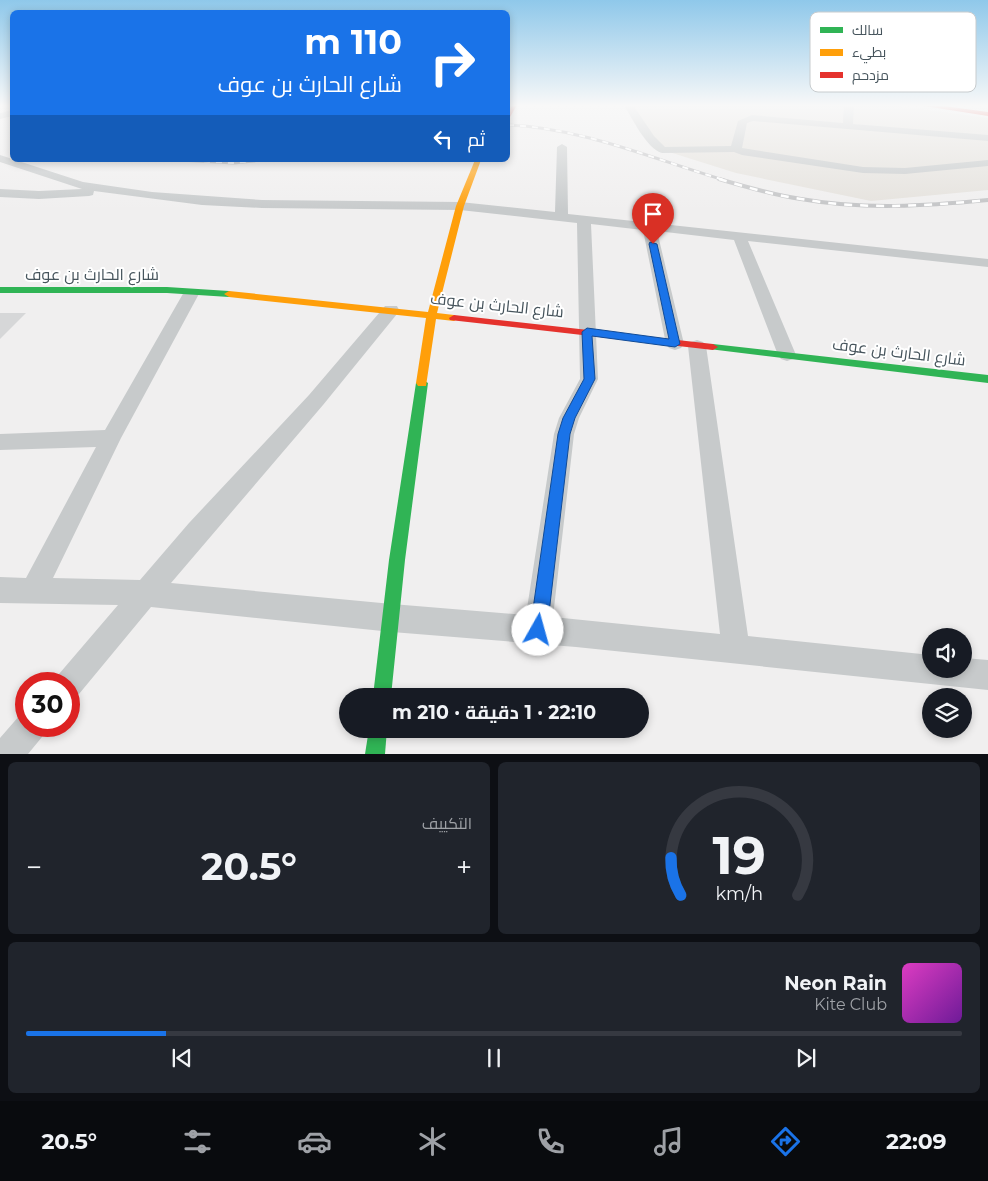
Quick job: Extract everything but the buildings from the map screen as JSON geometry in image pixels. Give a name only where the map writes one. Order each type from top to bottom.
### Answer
[{"type":"street","points":[[652,140],[662,150],[736,148],[742,152],[863,170],[905,170],[988,163]]},
{"type":"street","points":[[736,148],[738,140]]},
{"type":"street","points":[[561,216],[562,147]]},
{"type":"street","points":[[11,162],[57,179],[112,190],[202,201],[375,206],[460,206],[988,263]]},
{"type":"street","points":[[383,688],[392,618],[396,560],[432,314],[460,206],[477,162]]},
{"type":"street","points":[[0,193],[39,195],[112,190]]},
{"type":"street","points":[[538,630],[564,434],[569,418],[589,379],[584,219]]},
{"type":"street","points":[[649,226],[686,345],[736,650]]},
{"type":"street","points":[[739,236],[787,355]]},
{"type":"street","name":"شارع الحارث بن عوف","points":[[0,290],[192,292],[254,295],[988,379]]},
{"type":"street","points":[[34,590],[111,438],[192,292]]},
{"type":"street","points":[[78,672],[316,400],[392,310]]},
{"type":"street","points":[[0,442],[111,438]]},
{"type":"street","points":[[0,590],[145,594],[988,674]]},
{"type":"street","points":[[6,754],[21,737]]},
{"type":"street","points":[[374,754],[377,738]]},
{"type":"shaded area","points":[[657,140],[988,140],[988,190],[871,201],[736,173],[666,151]]},
{"type":"railway","points":[[598,140],[724,180]]},
{"type":"railway","points":[[216,162],[243,162]]},
{"type":"railway","points":[[719,179],[780,195],[848,205],[894,206],[988,200]]},
{"type":"traffic: fast","points":[[0,290],[167,290],[229,294]]},
{"type":"traffic: fast","points":[[713,347],[988,379]]},
{"type":"traffic: fast","points":[[383,688],[397,560],[422,383]]},
{"type":"traffic: fast","points":[[375,754],[377,738]]},
{"type":"traffic: slow","points":[[422,383],[432,314],[460,206],[477,162]]},
{"type":"traffic: slow","points":[[229,294],[454,318]]},
{"type":"traffic: jam","points":[[454,318],[713,347]]},
{"type":"route","points":[[538,630],[564,434],[569,418],[583,395],[589,379],[587,332],[675,344],[653,244]]}]
